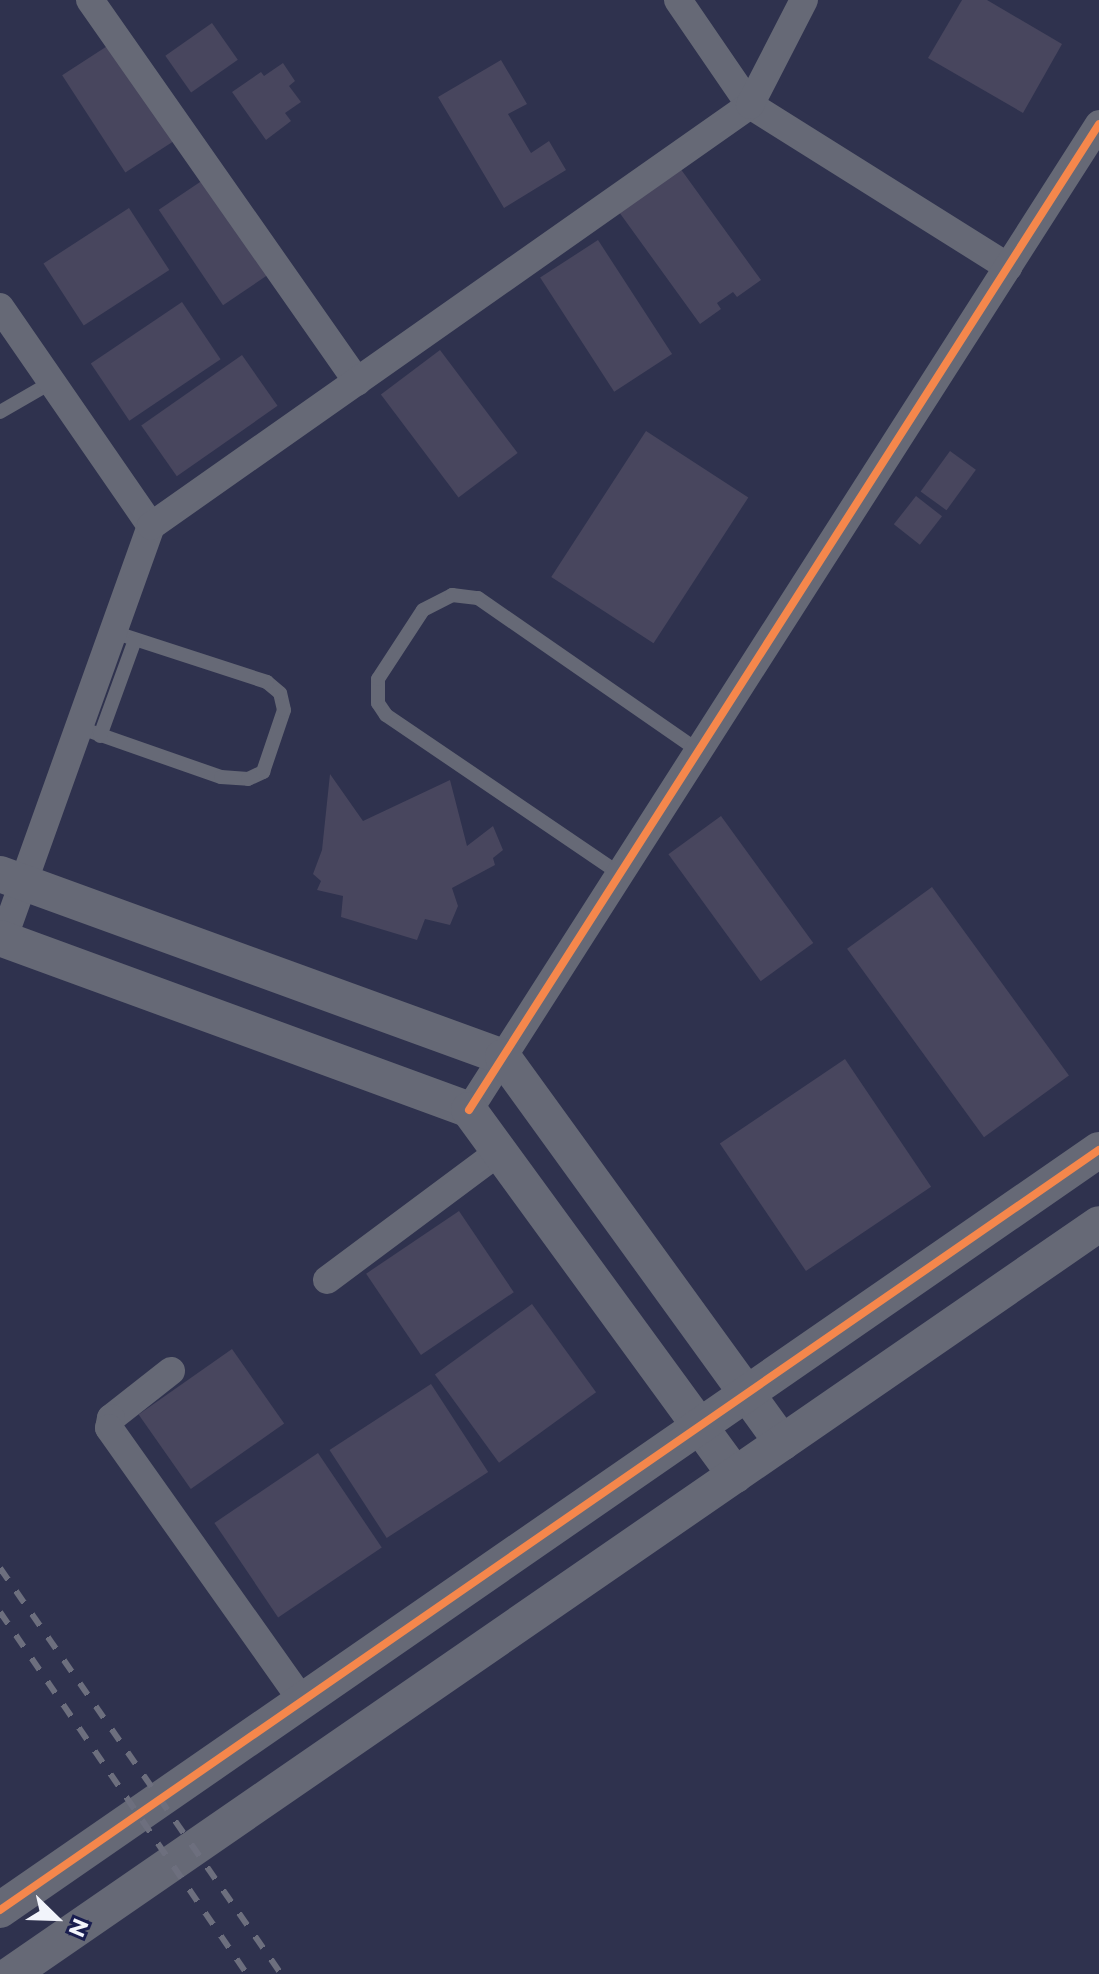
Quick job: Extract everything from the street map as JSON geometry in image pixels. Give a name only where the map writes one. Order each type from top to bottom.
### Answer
[{"type":"street","points":[[90,0],[357,382]]},
{"type":"street","points":[[678,0],[750,105],[1008,267]]},
{"type":"street","points":[[735,1475],[469,1110],[1,938],[11,878],[89,731],[124,636],[151,526],[750,105],[804,0]]},
{"type":"street","points":[[469,1110],[1099,124]]},
{"type":"street","points":[[0,307],[151,526]]},
{"type":"street","points":[[11,878],[503,1057],[782,1443]]},
{"type":"street","points":[[0,1910],[1099,1150]]},
{"type":"street","points":[[327,1280],[499,1152]]},
{"type":"street","points":[[11,1974],[1099,1224]]},
{"type":"street","points":[[171,1371],[111,1418],[109,1428],[302,1701]]},
{"type":"lane","points":[[0,412],[52,382]]},
{"type":"lane","points":[[620,874],[386,715],[378,703],[378,679],[423,610],[452,595],[478,598],[699,751]]},
{"type":"lane","points":[[89,731],[221,777],[248,779],[263,772],[284,710],[280,693],[267,682],[124,636]]},
{"type":"building","points":[[962,0],[987,0],[1062,44],[1023,113],[928,58]]},
{"type":"building","points":[[212,23],[238,60],[191,93],[165,56]]},
{"type":"building","points":[[115,41],[178,138],[125,173],[62,75]]},
{"type":"building","points":[[501,60],[527,104],[508,114],[531,153],[549,141],[566,170],[504,208],[438,97]]},
{"type":"building","points":[[283,63],[295,81],[289,86],[301,102],[285,113],[291,121],[266,140],[232,92],[261,72],[264,76]]},
{"type":"building","points":[[680,168],[761,280],[737,297],[733,292],[717,303],[721,309],[700,324],[619,212]]},
{"type":"building","points":[[206,178],[270,273],[223,305],[159,210]]},
{"type":"building","points":[[129,208],[169,270],[84,326],[43,264]]},
{"type":"building","points":[[598,240],[672,354],[614,392],[540,278]]},
{"type":"building","points":[[182,302],[221,359],[129,421],[91,364]]},
{"type":"building","points":[[440,350],[518,453],[459,498],[381,395]]},
{"type":"building","points":[[242,355],[278,406],[177,476],[141,426]]},
{"type":"building","points":[[646,431],[748,497],[654,643],[551,577]]},
{"type":"building","points":[[950,451],[976,470],[946,510],[921,491]]},
{"type":"building","points":[[916,496],[942,516],[920,545],[894,524]]},
{"type":"building","points":[[330,774],[363,821],[450,780],[467,846],[493,826],[503,850],[493,858],[495,865],[452,888],[458,906],[450,925],[425,919],[417,940],[341,917],[343,896],[317,890],[321,881],[313,874],[322,850]]},
{"type":"building","points":[[721,816],[813,943],[761,981],[668,854]]},
{"type":"building","points":[[932,887],[1069,1076],[984,1137],[847,949]]},
{"type":"building","points":[[845,1059],[931,1187],[806,1271],[720,1143]]},
{"type":"building","points":[[459,1211],[514,1292],[421,1355],[366,1274]]},
{"type":"building","points":[[532,1304],[596,1392],[499,1463],[435,1375]]},
{"type":"building","points":[[232,1349],[284,1424],[191,1489],[139,1414]]},
{"type":"building","points":[[431,1384],[488,1472],[387,1538],[330,1450]]},
{"type":"building","points":[[318,1453],[382,1548],[278,1617],[214,1523]]},
{"type":"railway","points":[[0,1568],[281,1974]]},
{"type":"railway","points":[[0,1612],[247,1974]]},
{"type":"cycle path","points":[[469,1110],[1099,124]]},
{"type":"cycle path","points":[[0,1910],[1099,1150]]}]
